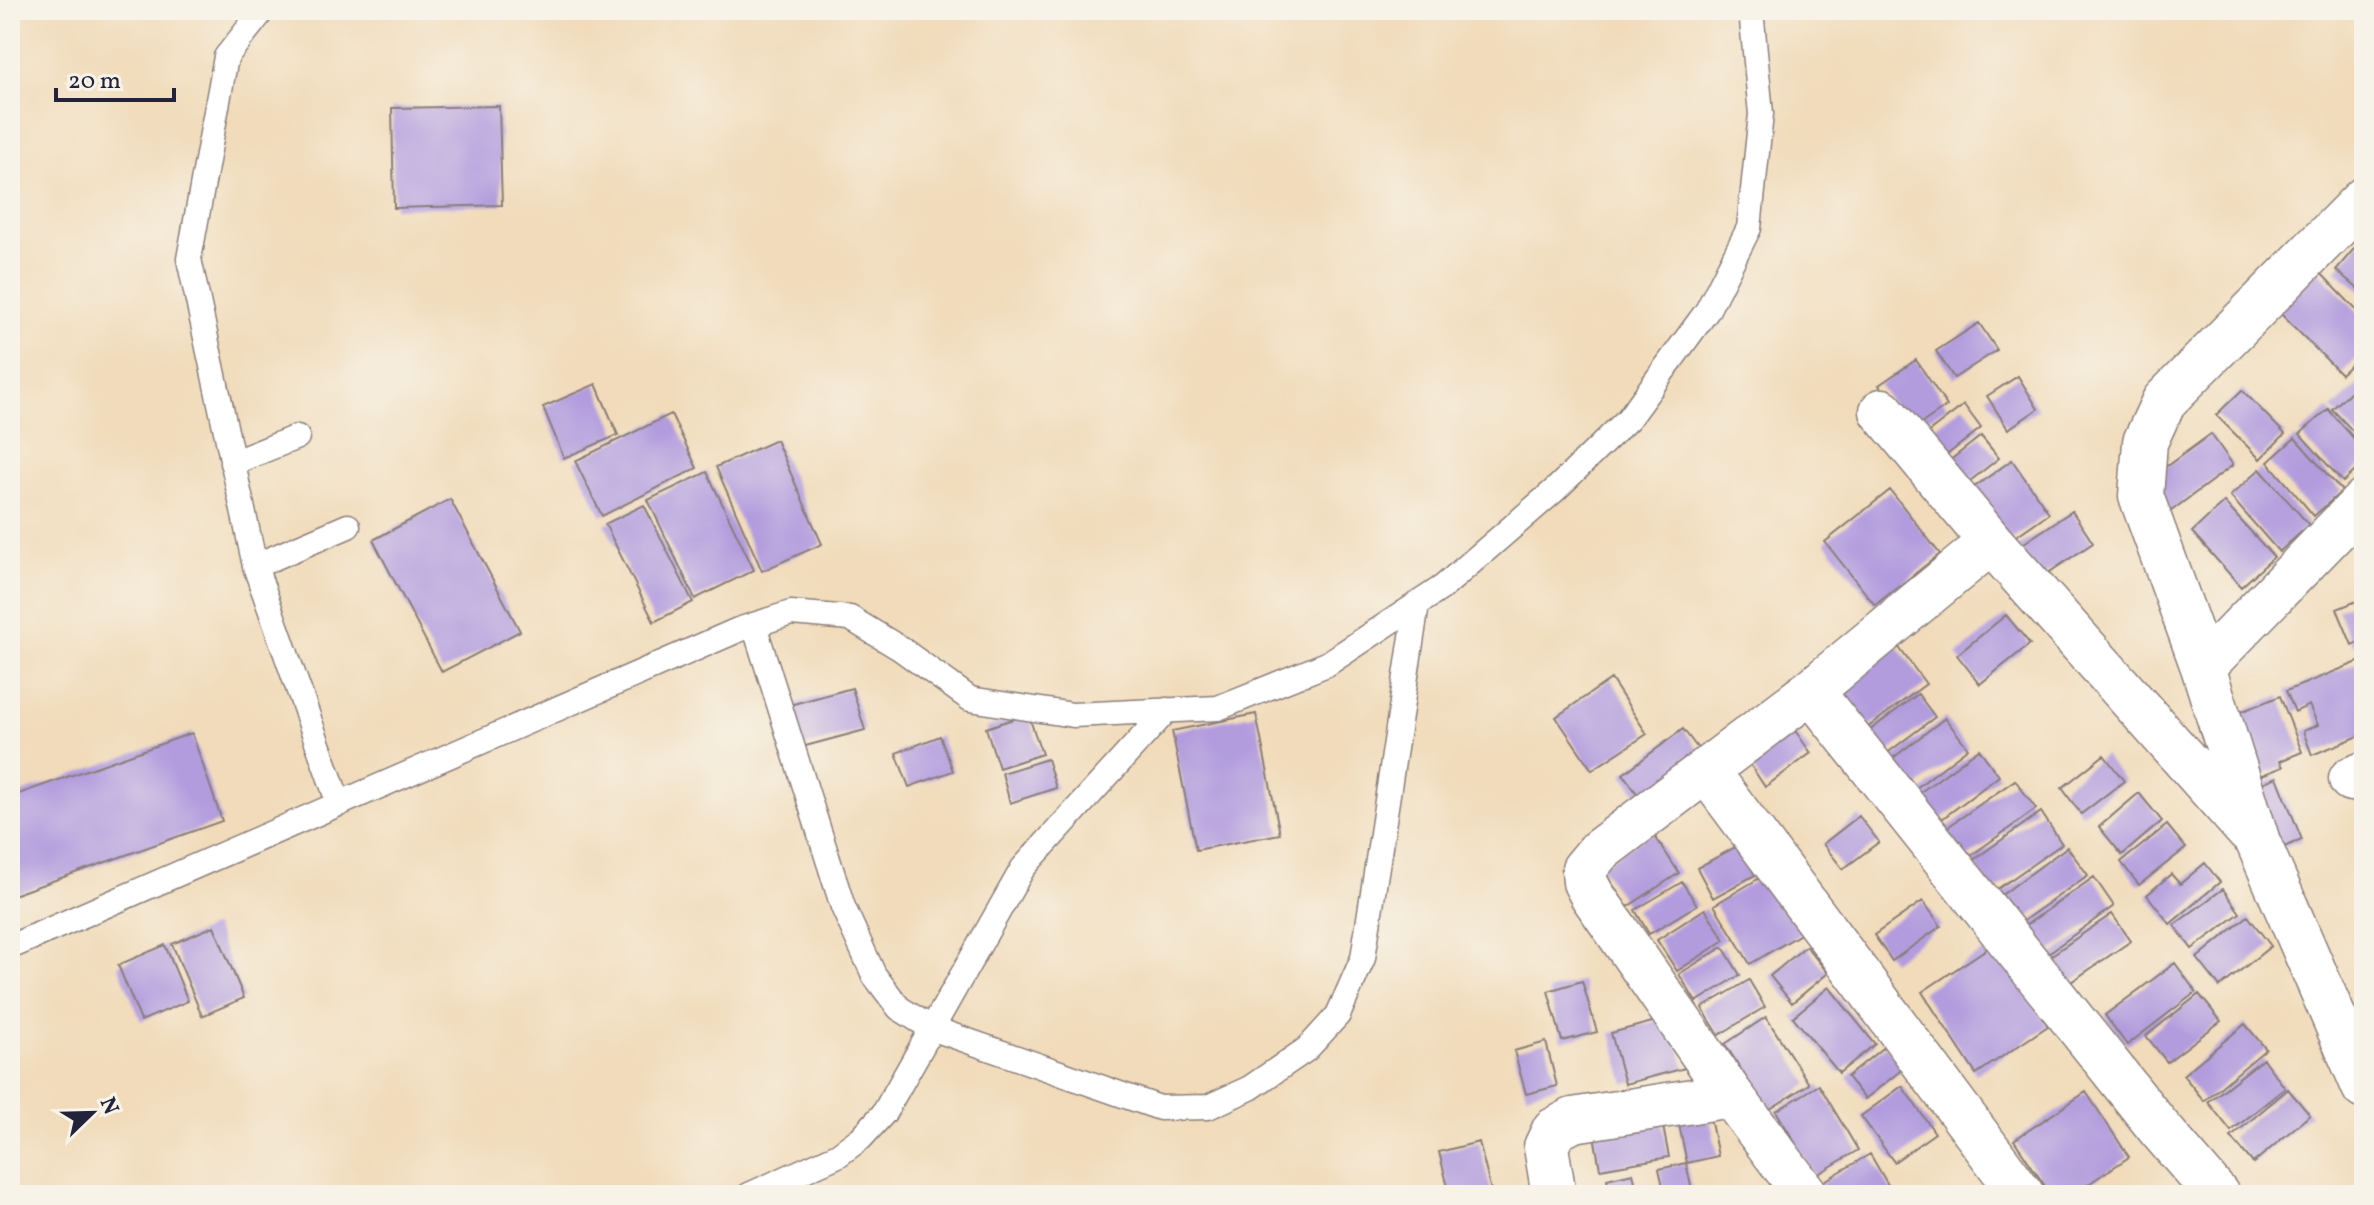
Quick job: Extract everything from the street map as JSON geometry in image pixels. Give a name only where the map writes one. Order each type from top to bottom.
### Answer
[{"type":"street","points":[[2364,199],[2164,401],[2145,442],[2141,496],[2203,667],[2258,842],[2364,1087]]},
{"type":"street","points":[[1882,411],[1991,542],[2258,842]]},
{"type":"street","points":[[2203,667],[2364,501]]},
{"type":"street","points":[[1806,1195],[1731,1095],[1585,882],[1584,869],[1599,851],[1811,691],[1991,542]]},
{"type":"street","points":[[1811,691],[2159,1128],[2217,1195]]},
{"type":"street","points":[[1706,770],[2022,1195]]},
{"type":"street","points":[[1554,1195],[1546,1147],[1554,1130],[1573,1120],[1731,1095]]},
{"type":"street","points":[[1761,1136],[1768,1195]]},
{"type":"lane","points":[[263,10],[226,57],[189,259],[255,566],[339,804]]},
{"type":"lane","points":[[10,947],[754,625],[791,613],[850,618],[901,649],[970,699],[1073,715],[1218,708],[1327,664],[1443,587],[1556,489],[1628,419],[1707,311],[1749,228],[1761,114],[1751,10]]},
{"type":"lane","points":[[232,463],[297,437]]},
{"type":"lane","points":[[255,566],[348,526]]},
{"type":"lane","points":[[754,625],[843,907],[874,975],[899,1008],[931,1028],[1160,1108],[1208,1107],[1250,1088],[1307,1049],[1338,1015],[1363,958],[1417,604]]},
{"type":"lane","points":[[749,1195],[838,1155],[861,1138],[884,1113],[1023,868],[1167,710]]},
{"type":"building","points":[[499,106],[502,205],[394,208],[392,108]]},
{"type":"building","points":[[2364,237],[2364,294],[2336,270]]},
{"type":"building","points":[[2316,268],[2364,318],[2364,352],[2341,374],[2275,308]]},
{"type":"building","points":[[1979,323],[1997,350],[1954,378],[1936,351]]},
{"type":"building","points":[[1916,360],[1947,406],[1910,431],[1879,385]]},
{"type":"building","points":[[2018,376],[2038,409],[2008,429],[1987,396]]},
{"type":"building","points":[[2361,382],[2364,385],[2364,443],[2332,409]]},
{"type":"building","points":[[596,384],[618,435],[564,458],[543,407]]},
{"type":"building","points":[[2242,390],[2285,434],[2260,459],[2216,415]]},
{"type":"building","points":[[1964,405],[1981,428],[1943,458],[1925,435]]},
{"type":"building","points":[[2328,409],[2364,450],[2364,463],[2343,482],[2300,434]]},
{"type":"building","points":[[671,414],[697,468],[602,516],[575,461]]},
{"type":"building","points":[[2211,434],[2233,465],[2171,511],[2149,479]]},
{"type":"building","points":[[1981,436],[1999,458],[1965,485],[1948,462]]},
{"type":"building","points":[[2295,438],[2342,491],[2314,516],[2268,462]]},
{"type":"building","points":[[776,440],[822,544],[762,571],[716,467]]},
{"type":"building","points":[[2012,460],[2049,513],[2009,541],[1973,488]]},
{"type":"building","points":[[2260,469],[2309,525],[2279,552],[2230,496]]},
{"type":"building","points":[[707,472],[754,570],[695,599],[648,500]]},
{"type":"building","points":[[1890,490],[1940,554],[1875,605],[1825,542]]},
{"type":"building","points":[[450,499],[520,631],[442,672],[373,540]]},
{"type":"building","points":[[2224,502],[2274,557],[2241,587],[2192,532]]},
{"type":"building","points":[[644,505],[693,602],[654,622],[605,524]]},
{"type":"building","points":[[2072,511],[2093,543],[2039,579],[2018,547]]},
{"type":"building","points":[[2364,598],[2364,640],[2352,645],[2337,609]]},
{"type":"building","points":[[2006,615],[2030,644],[1980,684],[1957,655]]},
{"type":"building","points":[[1897,645],[1926,684],[1860,733],[1831,693]]},
{"type":"building","points":[[2363,660],[2364,677],[2358,679],[2364,693],[2364,734],[2312,755],[2303,731],[2318,725],[2309,705],[2295,712],[2286,691]]},
{"type":"building","points":[[1611,679],[1647,734],[1592,770],[1556,717]]},
{"type":"building","points":[[852,688],[865,730],[798,748],[786,706]]},
{"type":"building","points":[[1918,694],[1935,717],[1878,760],[1861,737]]},
{"type":"building","points":[[2280,696],[2302,752],[2280,761],[2283,767],[2254,778],[2230,716]]},
{"type":"building","points":[[1028,714],[1042,754],[999,768],[986,728]]},
{"type":"building","points":[[1256,714],[1280,834],[1196,850],[1172,731]]},
{"type":"building","points":[[1945,718],[1968,748],[1907,795],[1884,765]]},
{"type":"building","points":[[1791,725],[1811,753],[1765,787],[1746,758]]},
{"type":"building","points":[[1683,729],[1702,754],[1641,799],[1623,774]]},
{"type":"building","points":[[192,733],[222,821],[10,896],[10,797]]},
{"type":"building","points":[[940,736],[953,771],[909,787],[896,753]]},
{"type":"building","points":[[1979,749],[1999,776],[1935,824],[1914,797]]},
{"type":"building","points":[[2104,755],[2124,781],[2081,814],[2062,788]]},
{"type":"building","points":[[1047,759],[1056,788],[1010,803],[1002,773]]},
{"type":"building","points":[[2277,777],[2302,840],[2271,852],[2247,789]]},
{"type":"building","points":[[2015,780],[2036,809],[1966,859],[1945,829]]},
{"type":"building","points":[[2139,793],[2162,821],[2122,855],[2099,827]]},
{"type":"building","points":[[2041,812],[2062,844],[1993,892],[1972,861]]},
{"type":"building","points":[[1859,816],[1879,842],[1843,869],[1823,844]]},
{"type":"building","points":[[2167,825],[2186,848],[2139,885],[2121,862]]},
{"type":"building","points":[[1652,832],[1679,873],[1627,907],[1601,866]]},
{"type":"building","points":[[1739,845],[1755,875],[1713,898],[1697,868]]},
{"type":"building","points":[[2067,847],[2088,875],[2016,926],[1996,899]]},
{"type":"building","points":[[2205,863],[2220,882],[2170,924],[2147,895],[2171,874],[2180,884]]},
{"type":"building","points":[[1768,873],[1804,932],[1750,964],[1714,905]]},
{"type":"building","points":[[2094,877],[2114,906],[2040,959],[2019,930]]},
{"type":"building","points":[[1682,882],[1697,905],[1649,934],[1635,910]]},
{"type":"building","points":[[2223,889],[2240,913],[2192,949],[2174,925]]},
{"type":"building","points":[[1923,901],[1941,926],[1892,961],[1874,935]]},
{"type":"building","points":[[1705,909],[1725,940],[1677,971],[1657,940]]},
{"type":"building","points":[[2112,914],[2131,941],[2062,988],[2043,961]]},
{"type":"building","points":[[2248,916],[2271,946],[2220,987],[2197,958]]},
{"type":"building","points":[[214,926],[244,998],[202,1016],[172,944]]},
{"type":"building","points":[[1994,944],[2048,1026],[1976,1074],[1922,992]]},
{"type":"building","points":[[165,945],[188,1001],[141,1021],[118,965]]},
{"type":"building","points":[[1806,946],[1828,973],[1792,1003],[1770,976]]},
{"type":"building","points":[[1723,947],[1740,975],[1696,1002],[1679,974]]},
{"type":"building","points":[[2175,963],[2196,992],[2127,1045],[2105,1015]]},
{"type":"building","points":[[1749,980],[1765,1007],[1719,1035],[1702,1008]]},
{"type":"building","points":[[1582,981],[1597,1032],[1562,1041],[1548,991]]},
{"type":"building","points":[[1829,987],[1875,1044],[1839,1073],[1793,1017]]},
{"type":"building","points":[[2199,994],[2221,1021],[2167,1062],[2146,1036]]},
{"type":"building","points":[[1671,1017],[1685,1068],[1625,1084],[1611,1033]]},
{"type":"building","points":[[1766,1017],[1809,1084],[1767,1111],[1725,1044]]},
{"type":"building","points":[[2245,1024],[2266,1049],[2204,1101],[2183,1075]]},
{"type":"building","points":[[1546,1042],[1557,1086],[1526,1094],[1514,1051]]},
{"type":"building","points":[[1886,1045],[1904,1068],[1865,1099],[1847,1077]]},
{"type":"building","points":[[2263,1059],[2285,1088],[2231,1131],[2208,1102]]},
{"type":"building","points":[[1819,1085],[1858,1150],[1815,1176],[1776,1111]]},
{"type":"building","points":[[1902,1086],[1935,1133],[1894,1162],[1861,1116]]},
{"type":"building","points":[[2288,1089],[2310,1115],[2253,1163],[2231,1137]]},
{"type":"building","points":[[2086,1092],[2129,1157],[2072,1195],[2051,1195],[2014,1140]]},
{"type":"building","points":[[1707,1104],[1718,1156],[1687,1163],[1676,1110]]},
{"type":"building","points":[[1660,1111],[1669,1157],[1600,1169],[1592,1124]]},
{"type":"building","points":[[1479,1142],[1492,1195],[1450,1195],[1439,1152]]},
{"type":"building","points":[[1870,1154],[1894,1195],[1828,1195],[1821,1183]]},
{"type":"building","points":[[1686,1163],[1693,1195],[1665,1195],[1659,1169]]},
{"type":"building","points":[[1633,1173],[1638,1195],[1610,1195],[1607,1179]]},
{"type":"building","points":[[1986,1183],[1997,1195],[1971,1195]]}]
